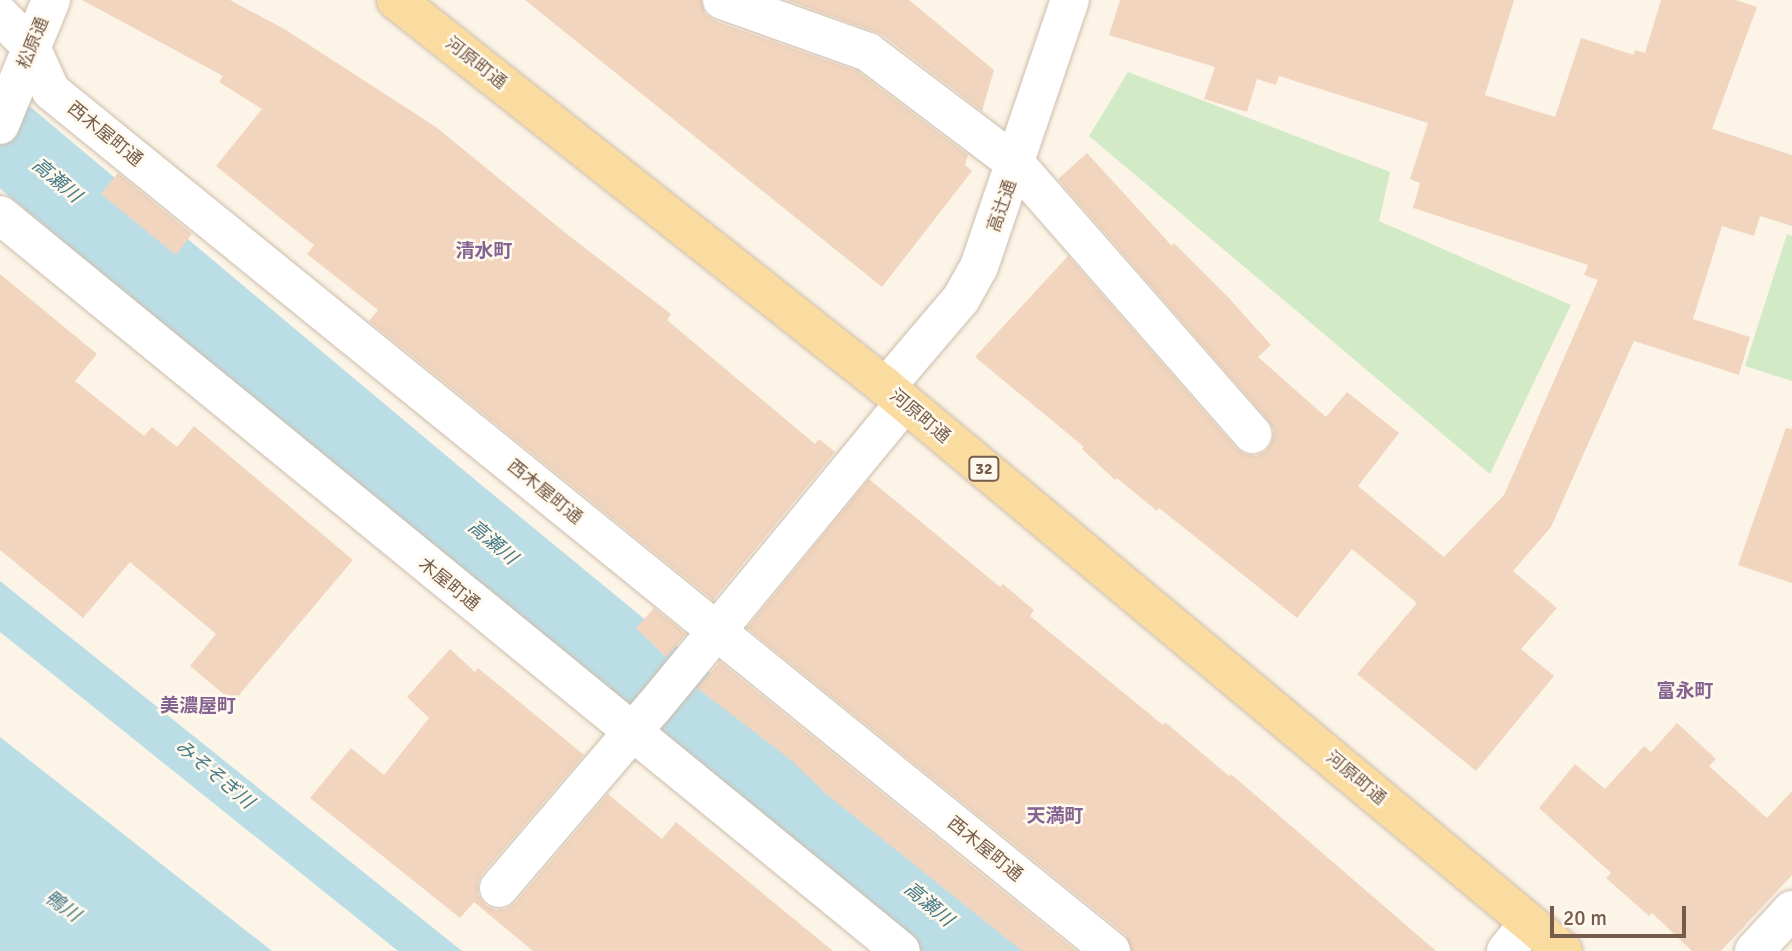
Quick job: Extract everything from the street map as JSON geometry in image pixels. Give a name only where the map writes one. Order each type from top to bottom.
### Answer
[{"type":"main road","name":"河原町通","points":[[396,0],[895,395],[1518,937],[1563,951]]},
{"type":"street","name":"松原通","points":[[5,114],[51,0]]},
{"type":"street","points":[[722,0],[868,52],[1016,164],[1252,434]]},
{"type":"street","name":"高辻通","points":[[499,888],[717,632],[895,395],[961,299],[979,267],[1070,0]]},
{"type":"street","name":"西木屋町通","points":[[0,15],[31,47],[51,91],[1111,951]]},
{"type":"street","name":"木屋町通","points":[[4,228],[642,721],[901,951]]},
{"type":"street","points":[[1754,951],[1792,910]]},
{"type":"green space","points":[[1128,72],[1390,172],[1379,221],[1571,305],[1490,474],[1089,136]]},
{"type":"green space","points":[[1787,234],[1792,236],[1792,381],[1745,366]]},
{"type":"water","name":"みそそぎ川","points":[[0,581],[462,951],[398,951],[0,632]]},
{"type":"water","name":"鴨川","points":[[0,737],[272,951],[0,951]]},
{"type":"building","points":[[82,0],[230,0],[286,30],[436,127],[568,235],[671,314],[667,320],[815,444],[819,439],[835,452],[713,600],[369,321],[378,310],[307,254],[314,245],[216,166],[262,109],[219,82],[223,76]]},
{"type":"building","points":[[525,0],[701,0],[705,14],[715,21],[857,71],[968,155],[965,165],[972,171],[882,287]]},
{"type":"building","points":[[787,0],[909,0],[994,70],[982,111],[881,34]]},
{"type":"building","points":[[1120,0],[1514,0],[1485,95],[1555,117],[1581,38],[1634,55],[1635,50],[1645,53],[1661,0],[1736,0],[1757,7],[1712,129],[1792,155],[1792,226],[1760,216],[1754,236],[1722,226],[1693,319],[1750,337],[1739,375],[1634,341],[1551,527],[1513,571],[1557,608],[1521,649],[1554,676],[1476,771],[1357,674],[1417,603],[1352,549],[1297,618],[1159,508],[1157,511],[1117,478],[1115,480],[1082,449],[1084,447],[975,357],[1068,256],[1236,448],[1244,454],[1256,456],[1266,451],[1272,442],[1274,430],[1268,420],[1058,179],[1087,153],[1172,246],[1174,243],[1271,345],[1258,357],[1326,417],[1347,392],[1399,433],[1358,486],[1444,557],[1504,495],[1598,280],[1584,275],[1588,265],[1413,208],[1420,183],[1410,179],[1428,123],[1279,76],[1276,85],[1257,79],[1247,112],[1204,99],[1215,67],[1109,35]]},
{"type":"building","points":[[118,173],[192,234],[176,255],[101,194]]},
{"type":"building","points":[[0,274],[97,354],[75,381],[144,436],[152,427],[177,447],[194,426],[353,560],[233,702],[190,666],[216,634],[130,562],[83,618],[0,550]]},
{"type":"building","points":[[1786,428],[1792,429],[1792,583],[1738,565]]},
{"type":"building","points":[[869,479],[1000,587],[1003,584],[1034,610],[1030,616],[1163,725],[1165,722],[1229,776],[1231,774],[1436,951],[1132,951],[1125,934],[747,628]]},
{"type":"building","points":[[654,608],[686,634],[666,657],[636,628]]},
{"type":"building","points":[[450,649],[475,672],[478,668],[584,755],[482,874],[478,883],[478,895],[485,905],[496,910],[506,909],[515,903],[608,794],[662,839],[676,822],[833,951],[533,951],[474,902],[460,918],[310,798],[351,748],[384,775],[429,718],[407,697]]},
{"type":"building","points":[[720,662],[1076,951],[1022,951],[825,793],[791,760],[697,688]]},
{"type":"building","points":[[1677,723],[1716,759],[1709,766],[1767,818],[1792,791],[1792,875],[1721,951],[1692,951],[1652,913],[1649,916],[1606,878],[1611,873],[1539,808],[1575,764],[1605,789],[1644,746],[1651,752]]},
{"type":"waterway","name":"高瀬川","points":[[0,135],[446,509],[984,951]]},
{"type":"district","name":"清水町","points":[[484,252]]},
{"type":"district","name":"富永町","points":[[1685,692]]},
{"type":"district","name":"美濃屋町","points":[[198,707]]},
{"type":"district","name":"天満町","points":[[1055,817]]}]
